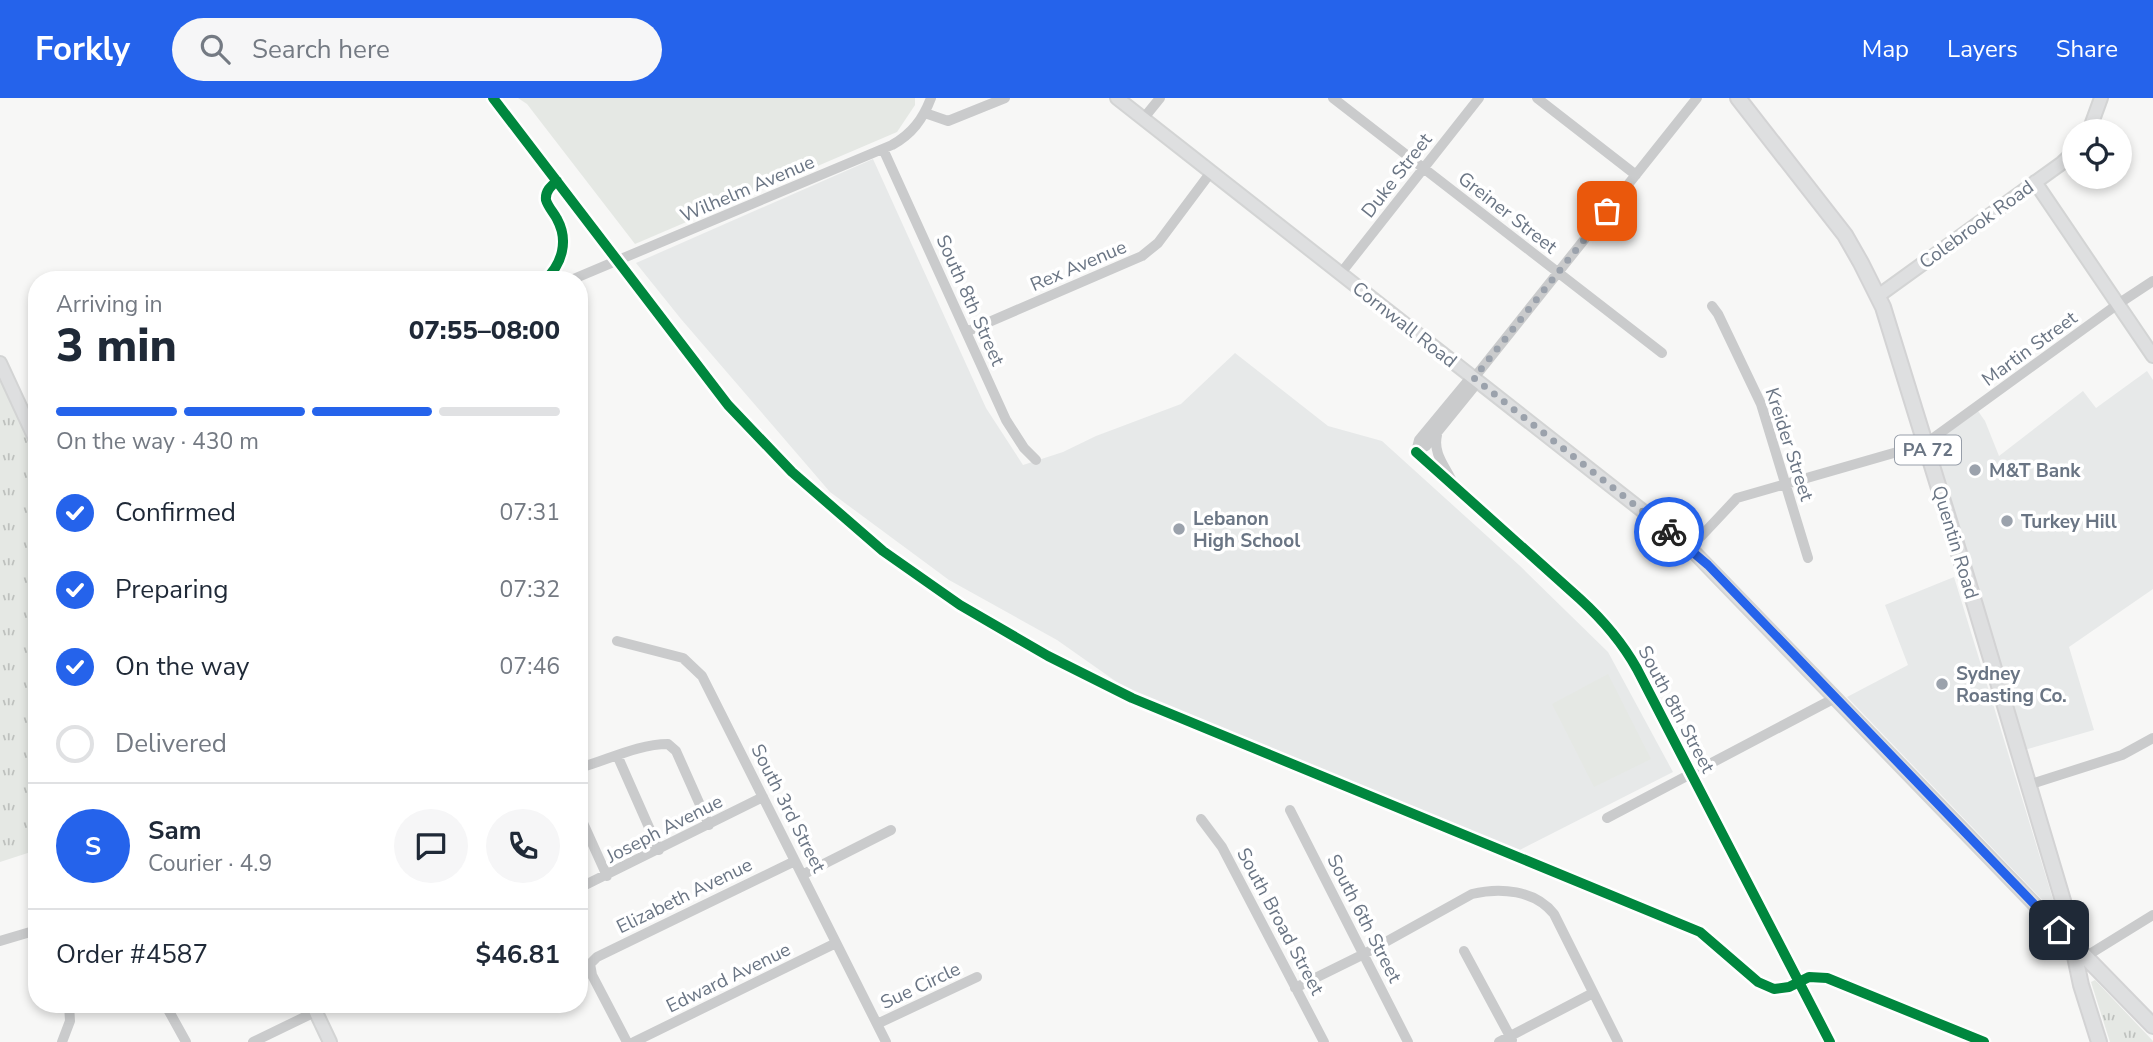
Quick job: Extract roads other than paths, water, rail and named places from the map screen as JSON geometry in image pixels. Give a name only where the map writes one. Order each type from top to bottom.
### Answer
[{"type":"highway","name":"Quentin Road","points":[[1738,98],[1854,248],[1888,320],[2064,904],[2072,943]]},
{"type":"highway","points":[[2072,943],[2081,959],[2099,1042]]},
{"type":"highway","points":[[2081,959],[2153,1026]]},
{"type":"main road","name":"Cornwall Road","points":[[1117,98],[1690,548],[2072,943]]},
{"type":"main road","points":[[2093,119],[2101,98]]},
{"type":"main road","name":"Colebrook Road","points":[[1878,296],[2062,161]]},
{"type":"main road","points":[[2035,182],[2153,356]]},
{"type":"main road","points":[[0,363],[28,424]]},
{"type":"main road","points":[[316,1013],[330,1042]]},
{"type":"street","name":"Wilhelm Avenue","points":[[588,273],[884,149],[908,135],[925,113],[931,98]]},
{"type":"street","points":[[925,113],[948,121],[1005,98]]},
{"type":"street","points":[[1143,119],[1160,98]]},
{"type":"street","name":"Greiner Street","points":[[1333,98],[1662,353]]},
{"type":"street","name":"Duke Street","points":[[1341,273],[1479,98]]},
{"type":"street","points":[[1537,98],[1636,175]]},
{"type":"street","points":[[1416,452],[1419,440],[1466,382],[1474,378],[1697,98]]},
{"type":"street","name":"South 8th Street","points":[[884,149],[1006,420],[1024,448],[1036,460]]},
{"type":"street","name":"Rex Avenue","points":[[966,332],[1142,256],[1158,243],[1211,172]]},
{"type":"street","name":"Martin Street","points":[[1926,444],[2153,281]]},
{"type":"street","name":"Kreider Street","points":[[1712,306],[1761,404],[1808,558]]},
{"type":"street","points":[[1416,452],[1426,446],[1473,388],[1474,378]]},
{"type":"street","points":[[1437,432],[1437,454],[1457,488]]},
{"type":"street","points":[[1690,548],[1737,498],[1926,444]]},
{"type":"street","name":"South 8th Street","points":[[1416,452],[1580,598],[1613,631],[1637,669],[1830,1042]]},
{"type":"street","name":"South 3rd Street","points":[[617,641],[683,657],[702,676],[886,1042]]},
{"type":"street","points":[[1607,818],[1835,698]]},
{"type":"street","points":[[2028,785],[2122,755],[2153,738]]},
{"type":"street","points":[[588,765],[617,755],[668,744],[676,751],[709,825]]},
{"type":"street","points":[[617,755],[659,850]]},
{"type":"street","name":"Joseph Avenue","points":[[588,884],[763,797]]},
{"type":"street","name":"South 6th Street","points":[[1290,810],[1408,1042]]},
{"type":"street","name":"South Broad Street","points":[[1201,819],[1223,847],[1324,1042]]},
{"type":"street","points":[[802,875],[891,830]]},
{"type":"street","points":[[588,834],[607,876]]},
{"type":"street","name":"Elizabeth Avenue","points":[[627,1042],[592,975],[590,964],[597,957],[795,861]]},
{"type":"street","points":[[1295,988],[1364,954],[1472,894],[1489,890],[1514,891],[1547,905],[1554,914],[1618,1042]]},
{"type":"street","points":[[2081,959],[2153,915]]},
{"type":"street","points":[[0,941],[28,933]]},
{"type":"street","name":"Edward Avenue","points":[[635,1042],[836,943]]},
{"type":"street","points":[[1464,951],[1511,1039]]},
{"type":"street","name":"Sue Circle","points":[[877,1024],[977,977]]},
{"type":"street","points":[[1499,1042],[1511,1039],[1593,993]]},
{"type":"street","points":[[62,1042],[70,1021],[70,1013]]},
{"type":"street","points":[[170,1013],[186,1042]]},
{"type":"street","points":[[253,1042],[305,1013]]},
{"type":"place","name":"M&T Bank","points":[[1975,470]]},
{"type":"place","name":"Turkey Hill","points":[[2007,521]]},
{"type":"place","name":"Lebanon High School","points":[[1179,529]]},
{"type":"place","name":"Sydney Roasting Co.","points":[[1942,684]]}]
